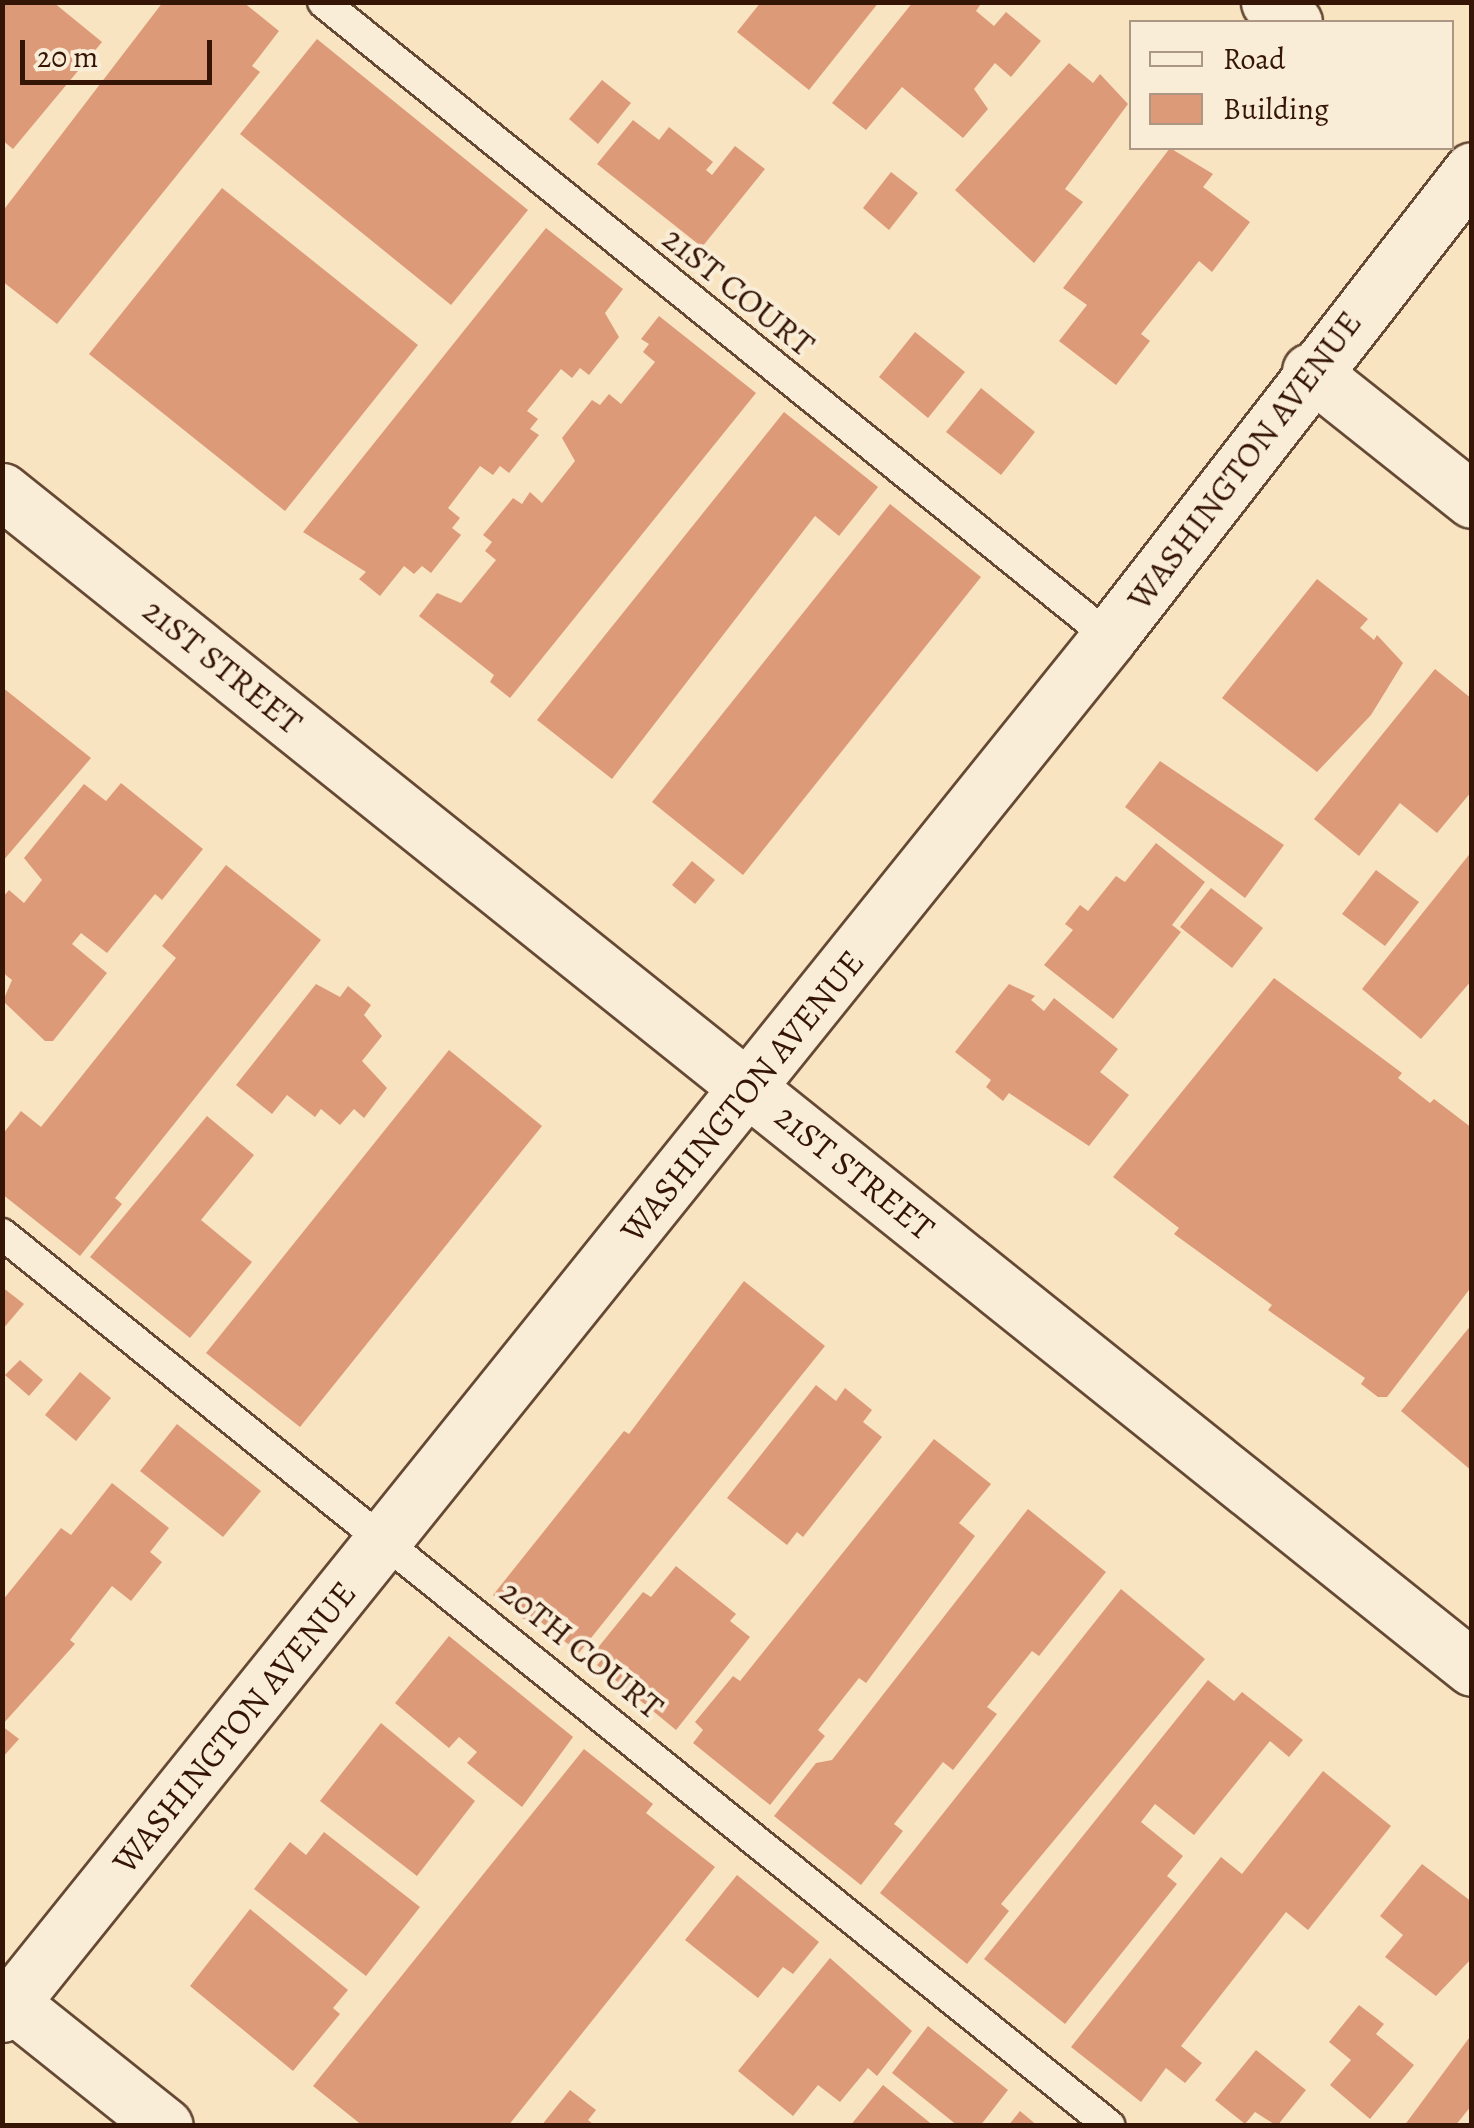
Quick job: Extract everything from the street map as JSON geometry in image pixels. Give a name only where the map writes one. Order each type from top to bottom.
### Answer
[{"type":"street","points":[[1270,2],[1292,20]]},
{"type":"street","points":[[1446,150],[1471,170]]},
{"type":"street","name":"WASHINGTON AVENUE","points":[[6,2004],[749,1087],[1109,636],[1310,370],[1471,170]]},
{"type":"street","points":[[1310,370],[1472,500]]},
{"type":"street","name":"21ST STREET","points":[[2,491],[1472,1668]]},
{"type":"street","points":[[6,2004],[165,2126]]},
{"type":"lane","name":"21ST COURT","points":[[323,2],[1109,636]]},
{"type":"lane","name":"20TH COURT","points":[[2,1234],[387,1538],[1110,2126]]},
{"type":"building","points":[[2,2],[53,2],[102,42],[13,149],[2,140]]},
{"type":"building","points":[[163,2],[243,2],[279,31],[252,66],[260,72],[57,324],[2,281],[2,212]]},
{"type":"building","points":[[761,2],[879,2],[809,90],[737,32]]},
{"type":"building","points":[[913,2],[982,2],[976,11],[994,26],[1006,12],[1041,41],[1011,77],[995,63],[974,89],[988,109],[963,138],[902,87],[866,130],[832,103]]},
{"type":"building","points":[[317,39],[528,210],[451,305],[240,134]]},
{"type":"building","points":[[1069,63],[1093,83],[1100,74],[1128,104],[1065,189],[1083,202],[1034,263],[955,190]]},
{"type":"building","points":[[602,80],[631,103],[598,144],[569,119]]},
{"type":"building","points":[[633,120],[659,140],[669,127],[713,162],[706,170],[712,175],[735,146],[765,169],[702,247],[597,164]]},
{"type":"building","points":[[1168,150],[1213,174],[1203,187],[1250,222],[1212,272],[1199,261],[1141,334],[1150,341],[1116,385],[1059,341],[1087,305],[1063,288]]},
{"type":"building","points":[[891,172],[918,193],[889,230],[863,208]]},
{"type":"building","points":[[222,188],[418,345],[285,511],[89,354]]},
{"type":"building","points":[[546,228],[623,289],[605,313],[619,337],[589,375],[580,368],[572,378],[561,369],[527,411],[538,419],[530,429],[539,435],[509,473],[500,466],[493,475],[480,466],[448,508],[460,518],[452,528],[461,535],[431,573],[422,566],[414,574],[404,566],[380,596],[359,579],[366,572],[303,532]]},
{"type":"building","points":[[659,316],[756,393],[510,698],[490,682],[494,675],[419,616],[437,593],[461,603],[496,560],[485,551],[492,542],[483,535],[513,498],[522,504],[530,492],[542,503],[575,461],[562,438],[592,400],[600,405],[609,394],[621,404],[655,362],[643,352],[649,344],[641,339]]},
{"type":"building","points":[[915,332],[965,372],[928,418],[879,377]]},
{"type":"building","points":[[981,388],[1035,432],[1001,475],[946,432]]},
{"type":"building","points":[[784,412],[878,487],[839,536],[815,516],[612,779],[537,720]]},
{"type":"building","points":[[890,504],[981,577],[743,875],[652,802]]},
{"type":"building","points":[[1317,579],[1368,619],[1360,628],[1374,640],[1377,635],[1403,663],[1371,715],[1317,772],[1222,698]]},
{"type":"building","points":[[1435,669],[1472,699],[1472,791],[1437,833],[1400,803],[1359,856],[1314,819]]},
{"type":"building","points":[[2,687],[91,758],[2,862]]},
{"type":"building","points":[[1160,761],[1284,845],[1245,898],[1125,807]]},
{"type":"building","points":[[121,783],[203,849],[162,900],[155,894],[107,953],[81,933],[72,944],[107,973],[53,1041],[45,1041],[3,1001],[12,980],[2,972],[2,898],[9,890],[24,903],[42,880],[24,858],[84,784],[106,801]]},
{"type":"building","points":[[1156,843],[1205,882],[1172,925],[1181,932],[1113,1019],[1044,965],[1073,930],[1065,924],[1080,905],[1088,911],[1116,876],[1125,882]]},
{"type":"building","points":[[1472,851],[1472,980],[1421,1039],[1362,989]]},
{"type":"building","points":[[692,861],[715,880],[695,904],[672,885]]},
{"type":"building","points":[[226,865],[321,940],[115,1198],[122,1204],[80,1256],[2,1194],[2,1135],[21,1111],[41,1127],[176,958],[162,946]]},
{"type":"building","points":[[1376,870],[1419,902],[1385,946],[1342,914]]},
{"type":"building","points":[[1211,888],[1263,928],[1232,968],[1180,927]]},
{"type":"building","points":[[1274,978],[1402,1073],[1398,1078],[1430,1103],[1434,1099],[1472,1128],[1472,1286],[1387,1397],[1378,1397],[1361,1384],[1365,1378],[1268,1310],[1272,1305],[1174,1234],[1179,1228],[1113,1177]]},
{"type":"building","points":[[316,984],[340,997],[348,986],[371,1005],[364,1015],[382,1036],[362,1061],[387,1088],[364,1118],[354,1109],[340,1125],[321,1109],[315,1117],[287,1095],[272,1114],[236,1085]]},
{"type":"building","points":[[1009,984],[1035,996],[1031,1000],[1044,1011],[1054,998],[1118,1049],[1100,1072],[1129,1095],[1089,1146],[1009,1093],[1003,1101],[986,1087],[991,1080],[955,1052]]},
{"type":"building","points":[[449,1050],[542,1126],[300,1427],[206,1353]]},
{"type":"building","points":[[207,1116],[254,1155],[201,1220],[252,1262],[190,1338],[90,1257]]},
{"type":"building","points":[[744,1281],[825,1346],[579,1653],[536,1618],[531,1625],[493,1595],[624,1431],[629,1434]]},
{"type":"building","points":[[2,1287],[24,1304],[2,1330]]},
{"type":"building","points":[[1472,1324],[1472,1471],[1401,1411]]},
{"type":"building","points":[[20,1360],[43,1380],[29,1396],[5,1375]]},
{"type":"building","points":[[80,1372],[111,1398],[76,1441],[45,1415]]},
{"type":"building","points":[[816,1385],[836,1401],[845,1388],[872,1410],[863,1422],[882,1437],[803,1537],[797,1532],[787,1545],[727,1498]]},
{"type":"building","points":[[177,1424],[261,1491],[223,1537],[140,1471]]},
{"type":"building","points":[[934,1439],[991,1484],[959,1523],[975,1536],[866,1683],[859,1678],[818,1730],[825,1736],[770,1805],[693,1743],[703,1730],[695,1722],[733,1676],[740,1681]]},
{"type":"building","points":[[112,1483],[169,1528],[150,1552],[162,1562],[131,1601],[112,1586],[70,1640],[75,1644],[2,1725],[2,1601],[61,1528],[71,1535]]},
{"type":"building","points":[[1028,1509],[1106,1572],[1039,1656],[1032,1651],[987,1707],[997,1714],[953,1770],[943,1762],[894,1824],[903,1831],[861,1885],[774,1816],[816,1763],[832,1760]]},
{"type":"building","points":[[676,1566],[736,1614],[730,1621],[750,1637],[676,1730],[597,1665],[604,1657],[596,1650],[643,1592],[651,1597]]},
{"type":"building","points":[[1121,1589],[1205,1659],[1001,1904],[1009,1911],[967,1964],[880,1893]]},
{"type":"building","points":[[449,1636],[573,1737],[522,1807],[467,1763],[477,1752],[459,1737],[449,1748],[395,1703]]},
{"type":"building","points":[[1208,1680],[1234,1701],[1242,1692],[1303,1740],[1289,1757],[1270,1741],[1194,1835],[1155,1804],[1141,1822],[1183,1856],[1167,1876],[1177,1884],[1065,2024],[984,1959]]},
{"type":"building","points":[[381,1723],[475,1801],[417,1876],[320,1801]]},
{"type":"building","points":[[2,1726],[19,1739],[2,1758]]},
{"type":"building","points":[[584,1749],[653,1804],[646,1813],[715,1867],[508,2126],[363,2126],[313,2086]]},
{"type":"building","points":[[1323,1771],[1391,1826],[1308,1930],[1286,1912],[1181,2046],[1202,2063],[1185,2083],[1166,2068],[1141,2102],[1071,2047],[1221,1857],[1242,1874]]},
{"type":"building","points":[[324,1832],[420,1907],[366,1976],[254,1889],[290,1842],[306,1855]]},
{"type":"building","points":[[1422,1864],[1472,1902],[1472,1958],[1436,1996],[1385,1957],[1403,1935],[1380,1916]]},
{"type":"building","points":[[737,1875],[819,1942],[793,1974],[783,1967],[758,1998],[685,1940]]},
{"type":"building","points":[[250,1909],[348,1990],[333,2008],[340,2014],[293,2071],[190,1986]]},
{"type":"building","points":[[830,1958],[912,2031],[877,2076],[868,2068],[840,2102],[818,2085],[793,2116],[738,2071]]},
{"type":"building","points":[[1359,2005],[1384,2024],[1376,2034],[1414,2065],[1370,2119],[1330,2085],[1351,2060],[1329,2042]]},
{"type":"building","points":[[928,2026],[1008,2090],[980,2126],[958,2126],[892,2073]]},
{"type":"building","points":[[1472,2034],[1472,2105],[1455,2126],[1404,2126]]},
{"type":"building","points":[[1256,2050],[1306,2090],[1277,2126],[1255,2112],[1245,2124],[1215,2100]]},
{"type":"building","points":[[883,2085],[934,2126],[850,2126]]},
{"type":"building","points":[[570,2090],[596,2110],[588,2120],[595,2126],[541,2126]]},
{"type":"building","points":[[1020,2111],[1038,2126],[1008,2126]]}]
